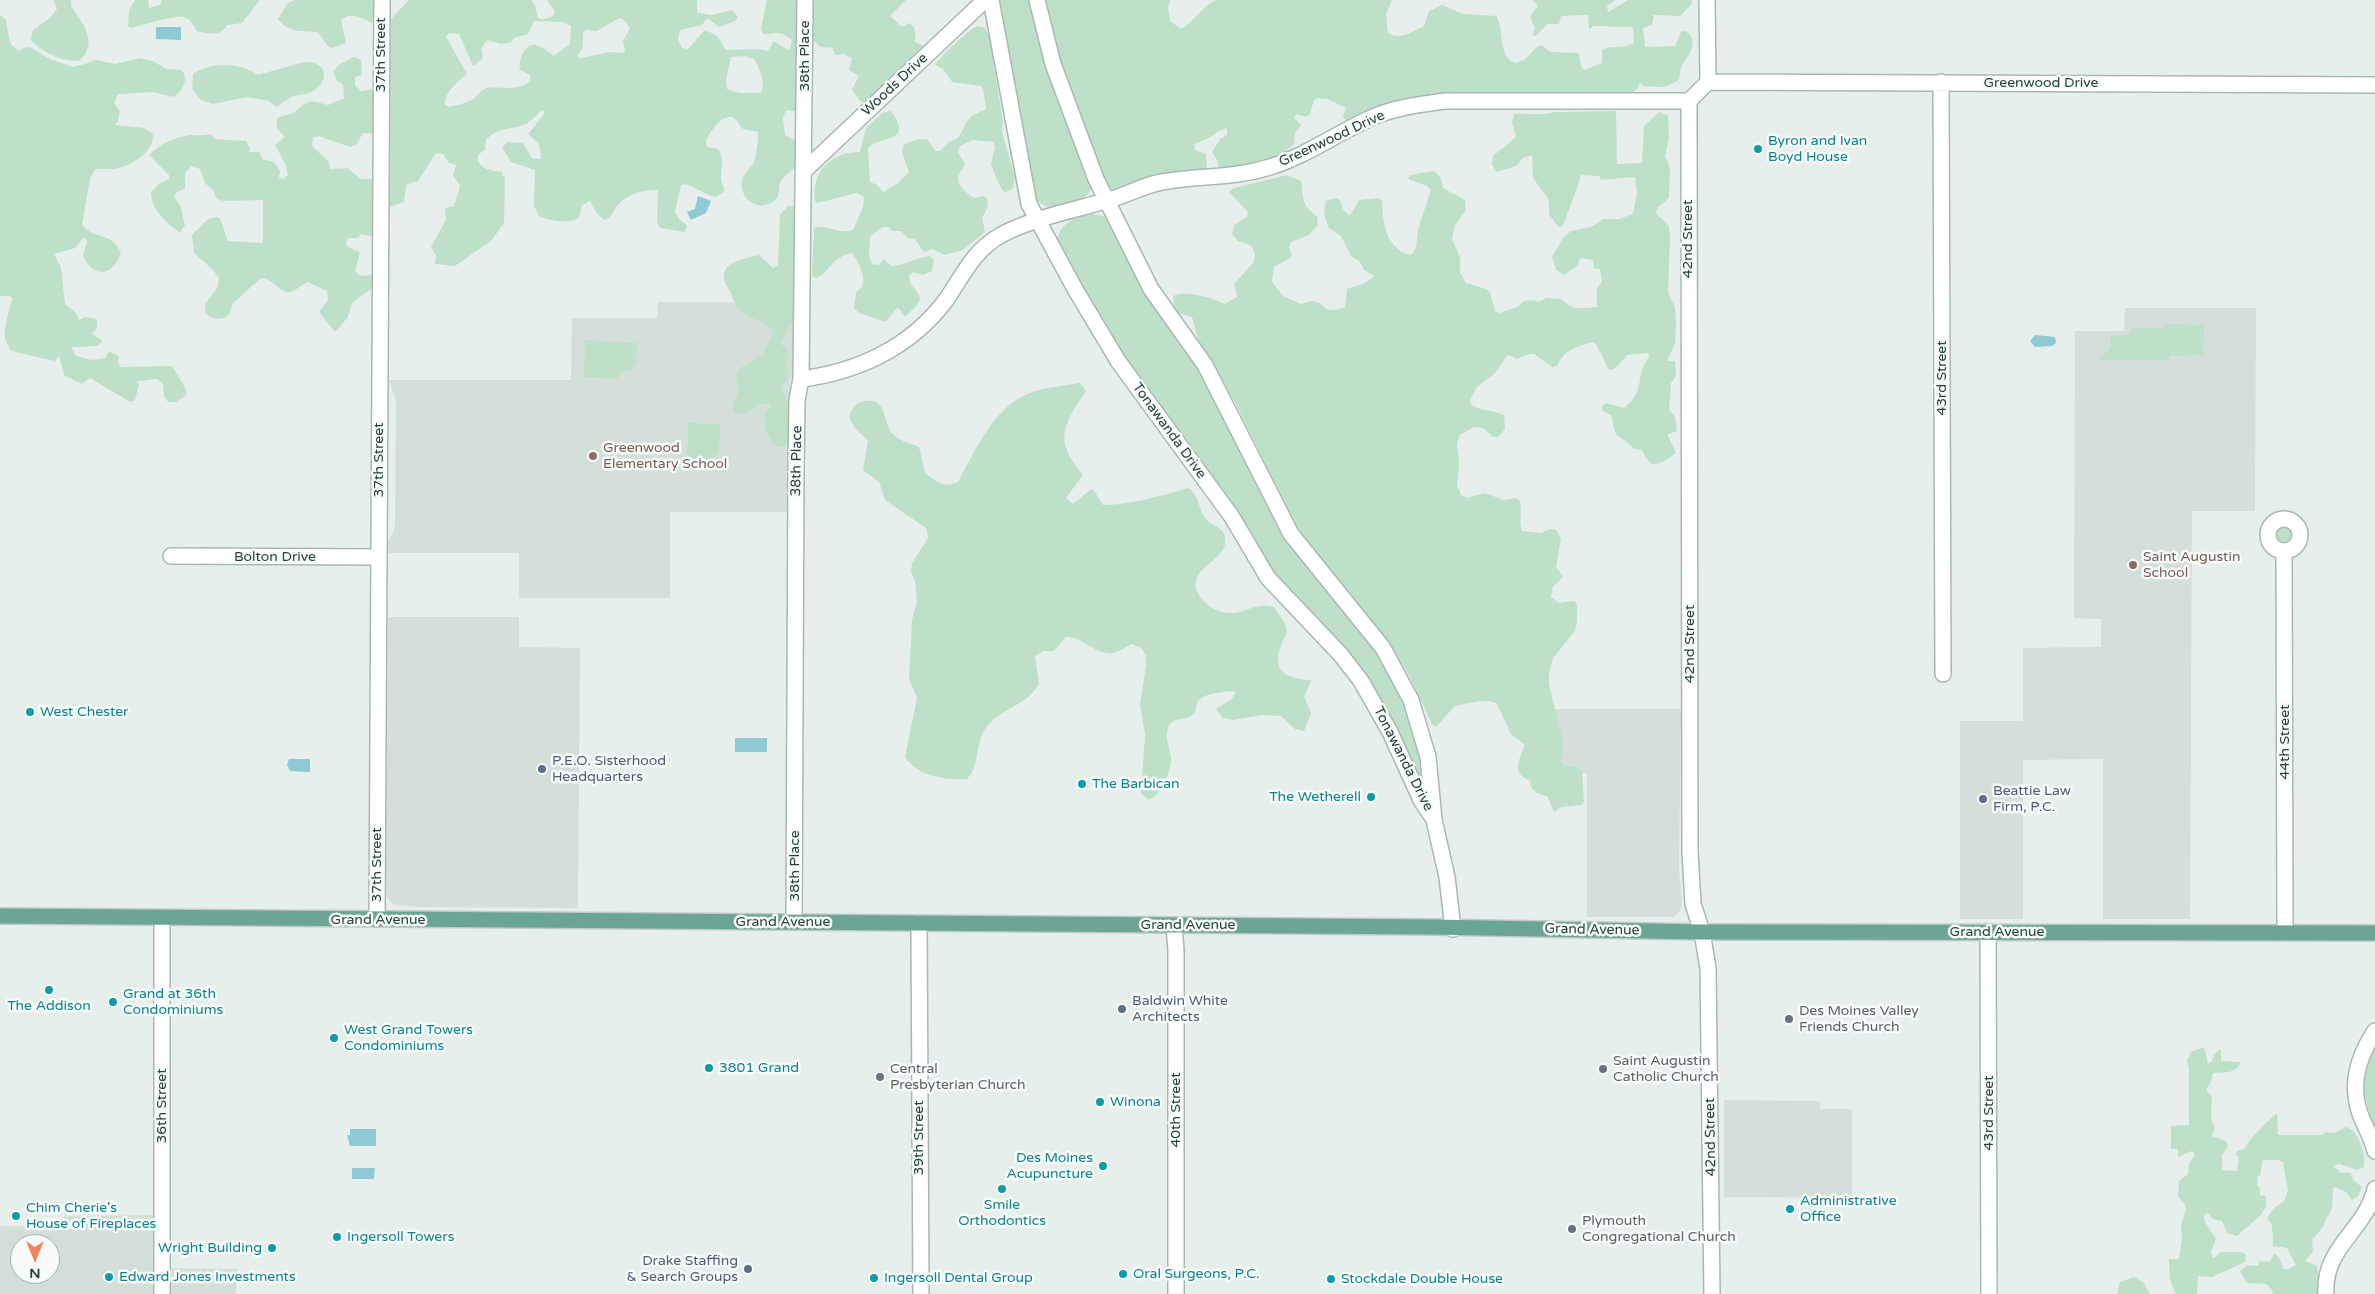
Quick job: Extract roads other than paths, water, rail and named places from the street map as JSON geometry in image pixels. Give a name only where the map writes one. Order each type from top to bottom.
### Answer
[{"type":"main road","name":"Grand Avenue","points":[[0,916],[919,923],[1702,932],[2375,934]]},
{"type":"street","name":"37th Street","points":[[377,919],[382,0]]},
{"type":"street","name":"38th Place","points":[[794,922],[797,400],[801,379],[806,0]]},
{"type":"street","name":"Woods Drive","points":[[805,170],[985,0]]},
{"type":"street","name":"Tonawanda Drive","points":[[991,0],[1026,193],[1038,221],[1075,289],[1118,361],[1232,517],[1268,578],[1341,655],[1362,681],[1386,725],[1421,800],[1434,820]]},
{"type":"street","name":"Tonawanda Drive","points":[[1037,0],[1054,64],[1096,179],[1151,289],[1205,365],[1290,534],[1383,648],[1399,674],[1421,728],[1428,757],[1434,820],[1446,870],[1453,929]]},
{"type":"street","points":[[1689,101],[1708,82],[1707,0]]},
{"type":"street","name":"Greenwood Drive","points":[[1708,82],[2375,85]]},
{"type":"street","name":"43rd Street","points":[[1941,82],[1943,674]]},
{"type":"street","name":"Greenwood Drive","points":[[801,379],[842,372],[881,356],[899,345],[934,314],[979,250],[1014,229],[1161,182],[1238,176],[1268,168],[1314,149],[1379,115],[1422,104],[1445,101],[1689,101]]},
{"type":"street","name":"42nd Street","points":[[1689,101],[1690,852],[1693,904],[1702,932],[1708,968],[1712,1294]]},
{"type":"street","name":"44th Street","points":[[2284,552],[2285,933]]},
{"type":"street","name":"Bolton Drive","points":[[171,556],[378,557]]},
{"type":"street","name":"36th Street","points":[[162,918],[162,1294]]},
{"type":"street","name":"39th Street","points":[[919,923],[921,1294]]},
{"type":"street","name":"40th Street","points":[[1174,926],[1176,1294]]},
{"type":"street","name":"43rd Street","points":[[1988,932],[1989,1294]]},
{"type":"street","points":[[2375,1032],[2360,1059],[2356,1076],[2358,1106],[2375,1151]]},
{"type":"street","points":[[2326,1294],[2331,1261],[2345,1239],[2365,1215],[2375,1189]]},
{"type":"water","points":[[156,27],[181,27],[181,40],[156,39]]},
{"type":"water","points":[[698,196],[711,201],[706,213],[691,220],[687,212],[695,209]]},
{"type":"water","points":[[2035,335],[2055,337],[2056,343],[2052,346],[2035,347],[2030,341]]},
{"type":"water","points":[[735,738],[767,738],[767,752],[735,752]]},
{"type":"water","points":[[289,759],[310,759],[310,772],[290,771],[287,765]]},
{"type":"water","points":[[350,1129],[376,1129],[376,1146],[350,1146],[347,1135],[350,1135]]},
{"type":"water","points":[[352,1168],[375,1168],[374,1179],[352,1179]]},
{"type":"place","name":"Byron and Ivan Boyd House","points":[[1758,149]]},
{"type":"place","name":"Greenwood Elementary School","points":[[593,456]]},
{"type":"place","name":"Saint Augustin School","points":[[2133,565]]},
{"type":"place","name":"West Chester","points":[[30,712]]},
{"type":"place","name":"P.E.O. Sisterhood Headquarters","points":[[542,769]]},
{"type":"place","name":"The Barbican","points":[[1082,784]]},
{"type":"place","name":"The Wetherell","points":[[1371,797]]},
{"type":"place","name":"Beattie Law Firm, P.C.","points":[[1983,799]]},
{"type":"place","name":"The Addison","points":[[49,990]]},
{"type":"place","name":"Grand at 36th Condominiums","points":[[113,1002]]},
{"type":"place","name":"Baldwin White Architects","points":[[1122,1009]]},
{"type":"place","name":"Des Moines Valley Friends Church","points":[[1789,1019]]},
{"type":"place","name":"West Grand Towers Condominiums","points":[[334,1038]]},
{"type":"place","name":"3801 Grand","points":[[709,1068]]},
{"type":"place","name":"Saint Augustin Catholic Church","points":[[1603,1069]]},
{"type":"place","name":"Central Presbyterian Church","points":[[880,1077]]},
{"type":"place","name":"Winona","points":[[1100,1102]]},
{"type":"place","name":"Des Moines Acupuncture","points":[[1103,1166]]},
{"type":"place","name":"Smile Orthodontics","points":[[1002,1189]]},
{"type":"place","name":"Administrative Office","points":[[1790,1209]]},
{"type":"place","name":"Chim Cherie's House of Fireplaces","points":[[16,1216]]},
{"type":"place","name":"Plymouth Congregational Church","points":[[1572,1229]]},
{"type":"place","name":"Ingersoll Towers","points":[[337,1237]]},
{"type":"place","name":"Wright Building","points":[[272,1248]]},
{"type":"place","name":"Drake Staffing & Search Groups","points":[[748,1269]]},
{"type":"place","name":"Oral Surgeons, P.C.","points":[[1123,1274]]},
{"type":"place","name":"Edward Jones Investments","points":[[109,1277]]},
{"type":"place","name":"Ingersoll Dental Group","points":[[874,1278]]},
{"type":"place","name":"Stockdale Double House","points":[[1331,1279]]}]
